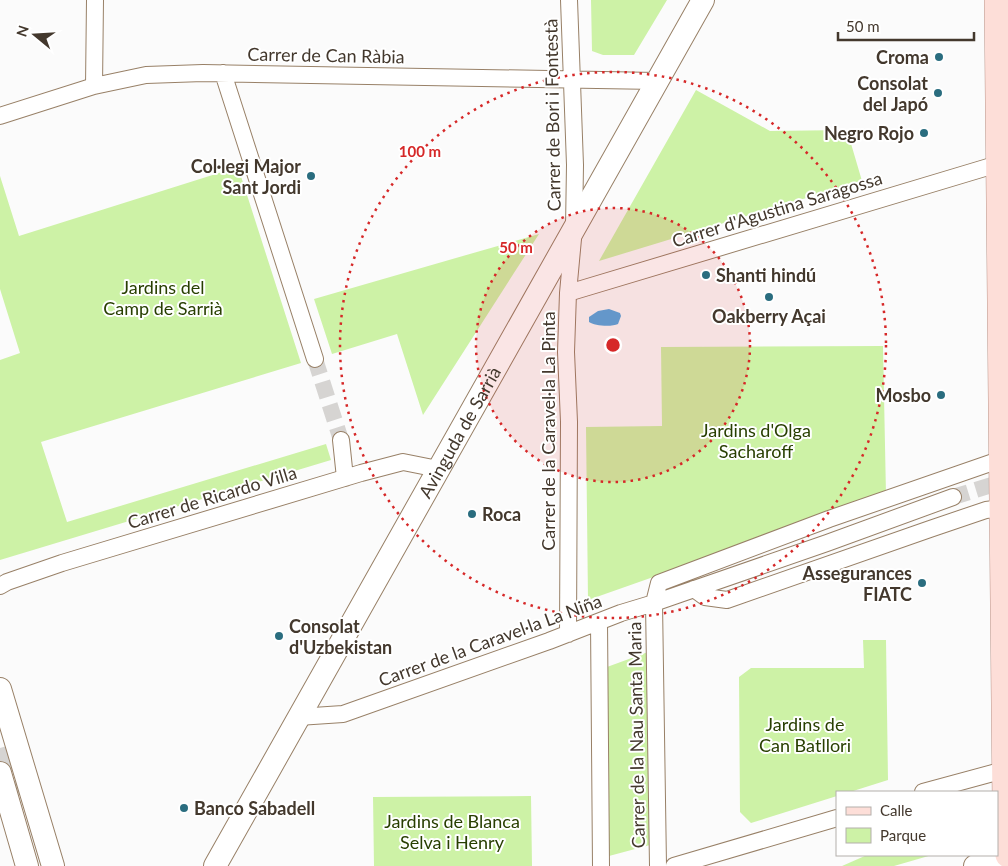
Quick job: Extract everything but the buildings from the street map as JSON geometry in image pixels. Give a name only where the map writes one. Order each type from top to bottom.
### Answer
[{"type":"main road","name":"Avinguda de Sarrià","points":[[215,866],[704,0]]},
{"type":"main road","points":[[997,0],[998,164],[993,462],[1002,508],[1004,770],[1008,866]]},
{"type":"main road","points":[[0,689],[53,866]]},
{"type":"main road","points":[[0,773],[28,866]]},
{"type":"main road","points":[[975,866],[1008,858]]},
{"type":"street","points":[[94,86],[96,0]]},
{"type":"street","name":"Carrer de Bori i Fontestà","points":[[569,0],[575,165],[574,228]]},
{"type":"street","points":[[223,73],[315,359]]},
{"type":"street","name":"Carrer de Can Ràbia","points":[[0,116],[94,86],[146,75],[223,73],[657,82]]},
{"type":"street","name":"Carrer d'Agustina Saragossa","points":[[568,293],[998,164]]},
{"type":"street","name":"Carrer de la Caravel·la La Pinta","points":[[568,634],[569,422],[566,352],[568,293],[574,228]]},
{"type":"street","points":[[341,440],[345,478]]},
{"type":"street","name":"Carrer de Ricardo Villa","points":[[0,586],[62,563],[403,462],[438,469]]},
{"type":"street","name":"Carrer de la Nau Santa Maria","points":[[658,866],[654,603],[659,583],[829,519],[993,462]]},
{"type":"street","name":"Carrer de la Caravel·la La Niña","points":[[298,716],[343,714],[953,497]]},
{"type":"street","points":[[694,589],[705,597],[727,600],[986,510],[1002,508]]},
{"type":"street","name":"Carrer de la Nau Santa Maria","points":[[599,622],[601,866]]},
{"type":"street","points":[[927,791],[1004,770]]},
{"type":"street","points":[[674,866],[836,818]]},
{"type":"green space","points":[[591,0],[667,0],[634,55],[603,55],[592,51]]},
{"type":"green space","points":[[696,90],[770,131],[847,130],[862,181],[599,261]]},
{"type":"green space","name":"Jardins del Camp de Sarrià","points":[[238,167],[301,363],[41,442],[67,522],[326,444],[331,460],[0,560],[0,360],[20,353],[0,289],[0,176],[19,236]]},
{"type":"green space","points":[[539,234],[423,415],[397,334],[332,354],[314,299]]},
{"type":"green space","name":"Jardins d'Olga Sacharoff","points":[[883,346],[886,495],[588,600],[586,427],[662,426],[661,347]]},
{"type":"green space","name":"Jardins de Can Batllori","points":[[863,640],[886,640],[888,780],[853,791],[836,791],[836,796],[751,823],[740,812],[739,677],[751,668],[864,668]]},
{"type":"green space","points":[[648,652],[650,845],[609,856],[607,667]]},
{"type":"green space","name":"Jardins de Blanca Selva i Henry","points":[[531,796],[532,866],[374,866],[373,797]]},
{"type":"green space","points":[[865,856],[929,856],[894,866],[842,866]]},
{"type":"water","points":[[609,309],[620,313],[621,316],[618,324],[603,326],[589,322],[589,317],[598,311]]},
{"type":"tunnel","points":[[315,359],[341,440]]},
{"type":"tunnel","points":[[953,497],[1008,480]]},
{"type":"tunnel","points":[[0,748],[14,796]]},
{"type":"place","name":"Croma","points":[[939,57]]},
{"type":"place","name":"Consolat del Japó","points":[[938,93]]},
{"type":"place","name":"Negro Rojo","points":[[924,133]]},
{"type":"place","name":"Col·legi Major Sant Jordi","points":[[311,176]]},
{"type":"place","name":"Shanti hindú","points":[[706,275]]},
{"type":"place","name":"Oakberry Açai","points":[[769,297]]},
{"type":"place","name":"Mosbo","points":[[941,395]]},
{"type":"place","name":"Roca","points":[[472,514]]},
{"type":"place","name":"Assegurances FIATC","points":[[922,583]]},
{"type":"place","name":"Consolat d'Uzbekistan","points":[[279,636]]},
{"type":"place","name":"Banco Sabadell","points":[[184,808]]}]
